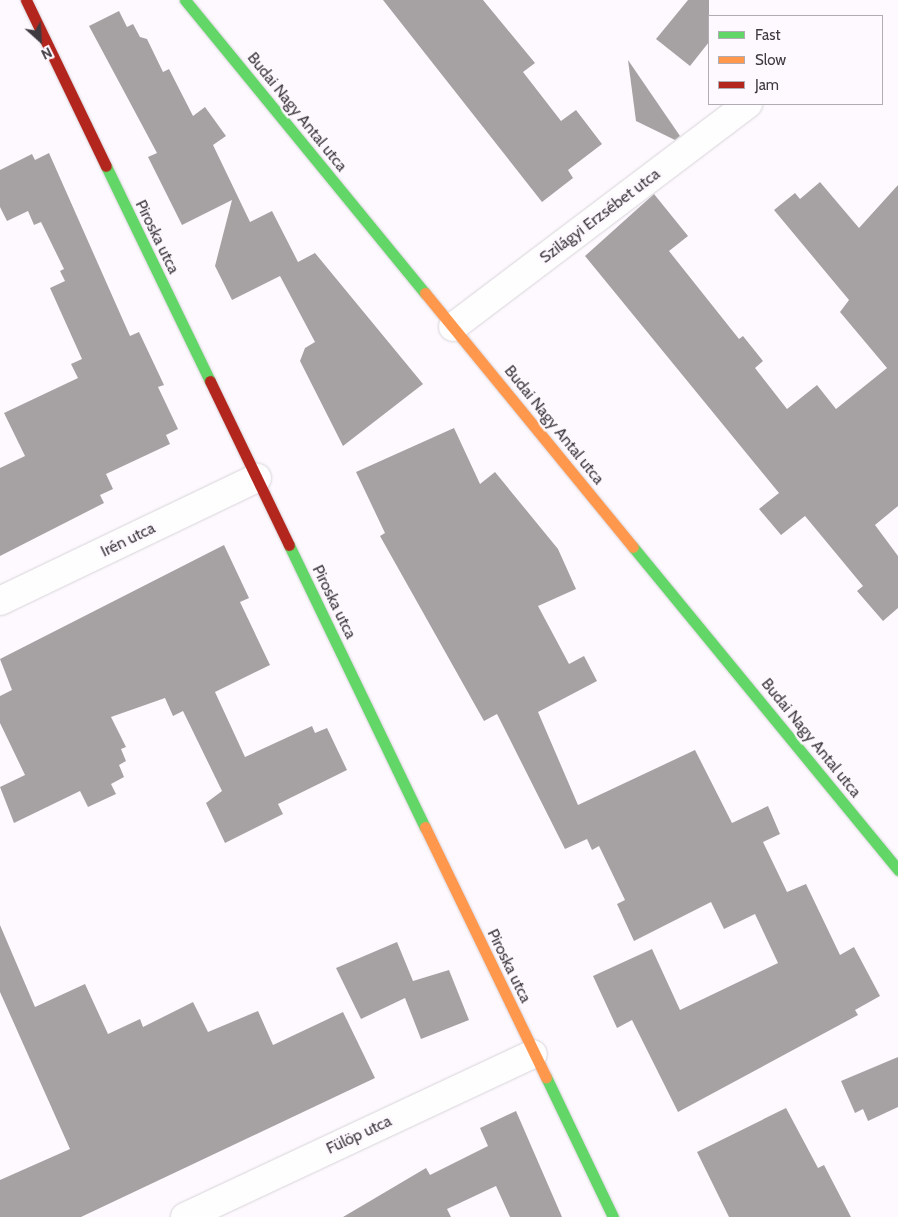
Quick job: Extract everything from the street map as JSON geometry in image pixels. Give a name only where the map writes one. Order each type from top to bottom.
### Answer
[{"type":"street","name":"Piroska utca","points":[[26,0],[612,1217]]},
{"type":"street","name":"Budai Nagy Antal utca","points":[[185,0],[898,870]]},
{"type":"street","name":"Szilágyi Erzsébet utca","points":[[453,328],[747,105]]},
{"type":"street","name":"Irén utca","points":[[0,601],[257,478]]},
{"type":"street","name":"Fülöp utca","points":[[185,1217],[533,1054]]},
{"type":"building","points":[[383,0],[483,0],[535,63],[523,72],[561,121],[576,110],[602,144],[568,170],[573,178],[542,202]]},
{"type":"building","points":[[688,0],[709,0],[708,43],[690,66],[656,39]]},
{"type":"building","points":[[119,11],[127,27],[133,24],[140,37],[147,39],[163,72],[169,69],[193,116],[205,107],[226,136],[213,145],[250,222],[272,211],[298,262],[315,253],[423,384],[343,446],[300,361],[305,348],[315,342],[280,276],[232,300],[215,266],[232,200],[182,225],[148,157],[157,153],[89,26]]},
{"type":"building","points":[[628,60],[680,136],[675,140],[636,121]]},
{"type":"building","points":[[49,153],[130,336],[139,332],[164,385],[158,387],[178,429],[166,435],[170,444],[106,474],[113,489],[100,495],[104,503],[0,556],[0,468],[25,456],[4,413],[78,378],[71,364],[82,359],[50,288],[65,281],[60,271],[64,269],[41,222],[34,225],[28,211],[7,221],[0,207],[0,170],[32,154],[35,160]]},
{"type":"building","points":[[820,182],[859,228],[898,185],[898,506],[875,525],[898,556],[898,608],[883,621],[857,591],[863,586],[805,516],[781,535],[759,509],[779,493],[585,256],[654,194],[688,236],[669,251],[739,339],[743,336],[763,361],[755,368],[787,409],[817,385],[836,409],[887,368],[840,312],[849,300],[774,210],[795,193],[800,199]]},
{"type":"building","points":[[454,428],[480,484],[495,472],[558,549],[576,589],[538,606],[569,664],[584,656],[597,681],[538,712],[578,805],[695,750],[732,823],[768,806],[780,834],[763,842],[787,892],[806,884],[840,955],[854,947],[880,996],[855,1010],[858,1015],[678,1112],[632,1020],[617,1028],[593,976],[652,949],[680,1010],[778,963],[755,914],[724,929],[711,902],[634,941],[617,904],[625,900],[599,846],[592,850],[587,839],[565,849],[497,714],[484,721],[380,536],[385,533],[356,472]]},
{"type":"building","points":[[224,545],[249,598],[240,602],[270,665],[215,692],[245,757],[312,726],[315,733],[327,728],[347,770],[278,804],[283,814],[225,843],[206,803],[222,791],[183,711],[173,716],[165,698],[111,717],[126,747],[121,749],[126,761],[119,765],[124,777],[111,784],[116,794],[88,807],[80,791],[14,823],[0,787],[25,775],[0,723],[0,696],[12,690],[0,659]]},
{"type":"building","points":[[0,925],[35,1007],[85,984],[108,1034],[140,1019],[143,1027],[193,1002],[208,1032],[258,1011],[273,1045],[343,1012],[375,1078],[81,1217],[0,1217],[0,1180],[70,1149],[0,992]]},
{"type":"building","points":[[397,942],[413,981],[449,970],[469,1020],[421,1039],[405,998],[361,1019],[336,968]]},
{"type":"building","points":[[898,1057],[898,1107],[868,1121],[863,1109],[855,1113],[841,1081]]},
{"type":"building","points":[[786,1108],[818,1168],[824,1165],[851,1217],[729,1217],[697,1152]]},
{"type":"building","points":[[516,1111],[562,1217],[510,1217],[496,1186],[447,1209],[451,1217],[343,1217],[426,1168],[430,1175],[488,1146],[480,1128]]},
{"type":"traffic: fast","points":[[185,0],[425,293]]},
{"type":"traffic: fast","points":[[106,166],[210,381]]},
{"type":"traffic: fast","points":[[289,545],[425,827]]},
{"type":"traffic: fast","points":[[633,547],[898,870]]},
{"type":"traffic: fast","points":[[546,1077],[613,1217]]},
{"type":"traffic: slow","points":[[425,293],[633,547]]},
{"type":"traffic: slow","points":[[425,827],[546,1077]]},
{"type":"traffic: jam","points":[[26,0],[106,166]]},
{"type":"traffic: jam","points":[[210,381],[289,545]]}]
